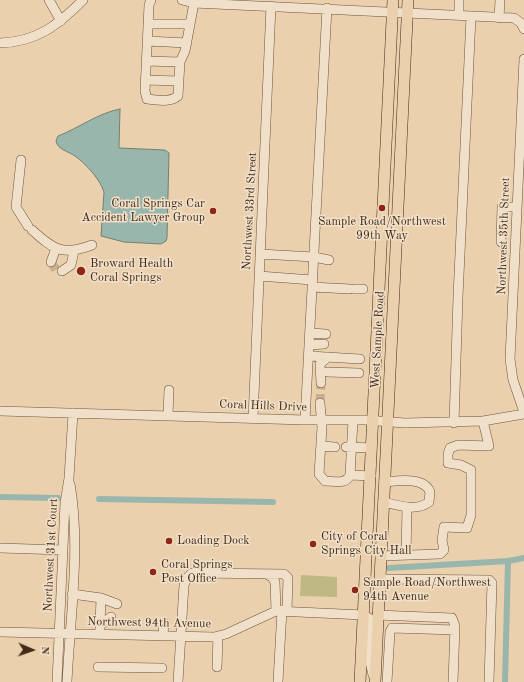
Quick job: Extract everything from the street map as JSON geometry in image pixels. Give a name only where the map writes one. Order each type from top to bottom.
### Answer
[{"type":"main road","name":"West Sample Road","points":[[360,682],[393,0]]},
{"type":"main road","name":"West Sample Road","points":[[375,681],[408,0]]},
{"type":"main road","points":[[386,150],[391,178],[390,212],[397,223]]},
{"type":"main road","points":[[383,222],[389,229],[395,257]]},
{"type":"main road","points":[[367,556],[372,576],[372,603],[378,615]]},
{"type":"street","points":[[49,0],[61,21]]},
{"type":"street","points":[[0,43],[28,39],[44,32],[61,21],[72,4],[83,0]]},
{"type":"street","points":[[151,0],[145,91],[147,99],[161,101],[172,101],[178,96],[180,62],[187,43],[194,2]]},
{"type":"street","points":[[182,0],[194,2],[253,2],[271,6],[285,3],[327,8],[341,4],[408,14],[514,18],[523,26]]},
{"type":"street","points":[[459,0],[459,16]]},
{"type":"street","points":[[499,18],[500,0]]},
{"type":"street","name":"Northwest 33rd Street","points":[[253,418],[271,6]]},
{"type":"street","points":[[306,420],[327,8]]},
{"type":"street","points":[[454,423],[458,297],[471,17]]},
{"type":"street","points":[[149,24],[190,24]]},
{"type":"street","points":[[148,41],[187,43]]},
{"type":"street","name":"Northwest 35th Street","points":[[524,60],[517,208],[520,262],[510,359],[513,380],[524,413]]},
{"type":"street","points":[[146,61],[180,62]]},
{"type":"street","points":[[145,80],[179,81]]},
{"type":"street","points":[[21,160],[16,208],[30,228],[56,248],[74,251],[92,245]]},
{"type":"street","points":[[501,242],[502,206],[517,208]]},
{"type":"street","points":[[51,262],[56,248]]},
{"type":"street","points":[[62,271],[71,265],[74,251]]},
{"type":"street","points":[[260,254],[314,257],[329,260]]},
{"type":"street","points":[[259,276],[356,289]]},
{"type":"street","points":[[310,333],[326,334]]},
{"type":"street","points":[[309,344],[324,344]]},
{"type":"street","points":[[309,359],[328,357],[360,359]]},
{"type":"street","points":[[320,364],[328,357]]},
{"type":"street","points":[[309,359],[320,364]]},
{"type":"street","points":[[320,364],[323,377]]},
{"type":"street","points":[[308,377],[359,373]]},
{"type":"street","points":[[168,415],[169,390]]},
{"type":"street","points":[[320,403],[322,420],[319,474],[322,479],[344,482],[347,481],[350,475],[349,447],[353,420]]},
{"type":"street","name":"Coral Hills Drive","points":[[0,411],[454,423],[483,421],[524,413]]},
{"type":"street","name":"Northwest 31st Court","points":[[66,682],[63,550],[65,503],[69,478],[73,413]]},
{"type":"street","points":[[380,556],[440,554],[444,550],[442,540],[444,527],[467,528],[471,515],[471,470],[461,465],[448,463],[448,454],[450,448],[458,445],[489,446],[483,421]]},
{"type":"street","points":[[321,446],[335,447]]},
{"type":"street","points":[[349,447],[372,448]]},
{"type":"street","points":[[350,475],[371,476]]},
{"type":"street","name":"Northwest 31st Court","points":[[57,682],[64,633],[72,594],[74,504],[69,478]]},
{"type":"street","points":[[383,502],[407,507],[424,506],[429,502],[430,492],[429,488],[416,481],[384,482]]},
{"type":"street","points":[[406,555],[407,507]]},
{"type":"street","points":[[0,548],[63,550]]},
{"type":"street","points":[[178,682],[184,585],[187,578],[192,573],[284,574],[288,578],[282,610],[278,682]]},
{"type":"street","points":[[268,575],[272,577],[275,582],[282,610]]},
{"type":"street","points":[[379,579],[489,580],[492,583],[489,682]]},
{"type":"street","points":[[72,594],[101,598],[117,604]]},
{"type":"street","points":[[100,629],[101,598]]},
{"type":"street","name":"Northwest 94th Avenue","points":[[0,632],[64,633],[100,629],[163,635],[218,636],[282,610],[364,615]]},
{"type":"street","points":[[319,612],[319,622]]},
{"type":"street","points":[[364,615],[369,618],[372,623],[370,662],[375,681]]},
{"type":"street","points":[[378,615],[448,616],[454,621],[453,682]]},
{"type":"street","points":[[100,629],[111,618]]},
{"type":"street","points":[[163,635],[164,623]]},
{"type":"street","points":[[387,682],[390,632],[392,628],[455,630]]},
{"type":"street","points":[[217,667],[218,636]]},
{"type":"street","points":[[98,667],[162,668]]},
{"type":"shaded area","points":[[120,109],[119,148],[165,150],[169,153],[167,238],[166,241],[161,244],[124,242],[101,236],[104,192],[102,187],[84,163],[61,148],[56,141],[58,136],[96,117]]},
{"type":"shaded area","points":[[301,575],[337,577],[337,597],[300,596]]},
{"type":"waterway","points":[[0,497],[58,498]]},
{"type":"waterway","points":[[99,499],[273,502]]},
{"type":"waterway","points":[[389,568],[508,561],[524,558]]},
{"type":"waterway","points":[[505,682],[508,561]]},
{"type":"tunnel","points":[[51,262],[56,270],[62,271]]},
{"type":"tunnel","points":[[320,403],[321,383]]},
{"type":"place","name":"Sample Road/Northwest 99th Way","points":[[382,208]]},
{"type":"place","name":"Coral Springs Car Accident Lawyer Group","points":[[213,211]]},
{"type":"place","name":"Broward Health Coral Springs","points":[[81,271]]},
{"type":"place","name":"Loading Dock","points":[[169,541]]},
{"type":"place","name":"City of Coral Springs City Hall","points":[[313,544]]},
{"type":"place","name":"Coral Springs Post Office","points":[[153,572]]},
{"type":"place","name":"Sample Road/Northwest 94th Avenue","points":[[355,590]]}]
